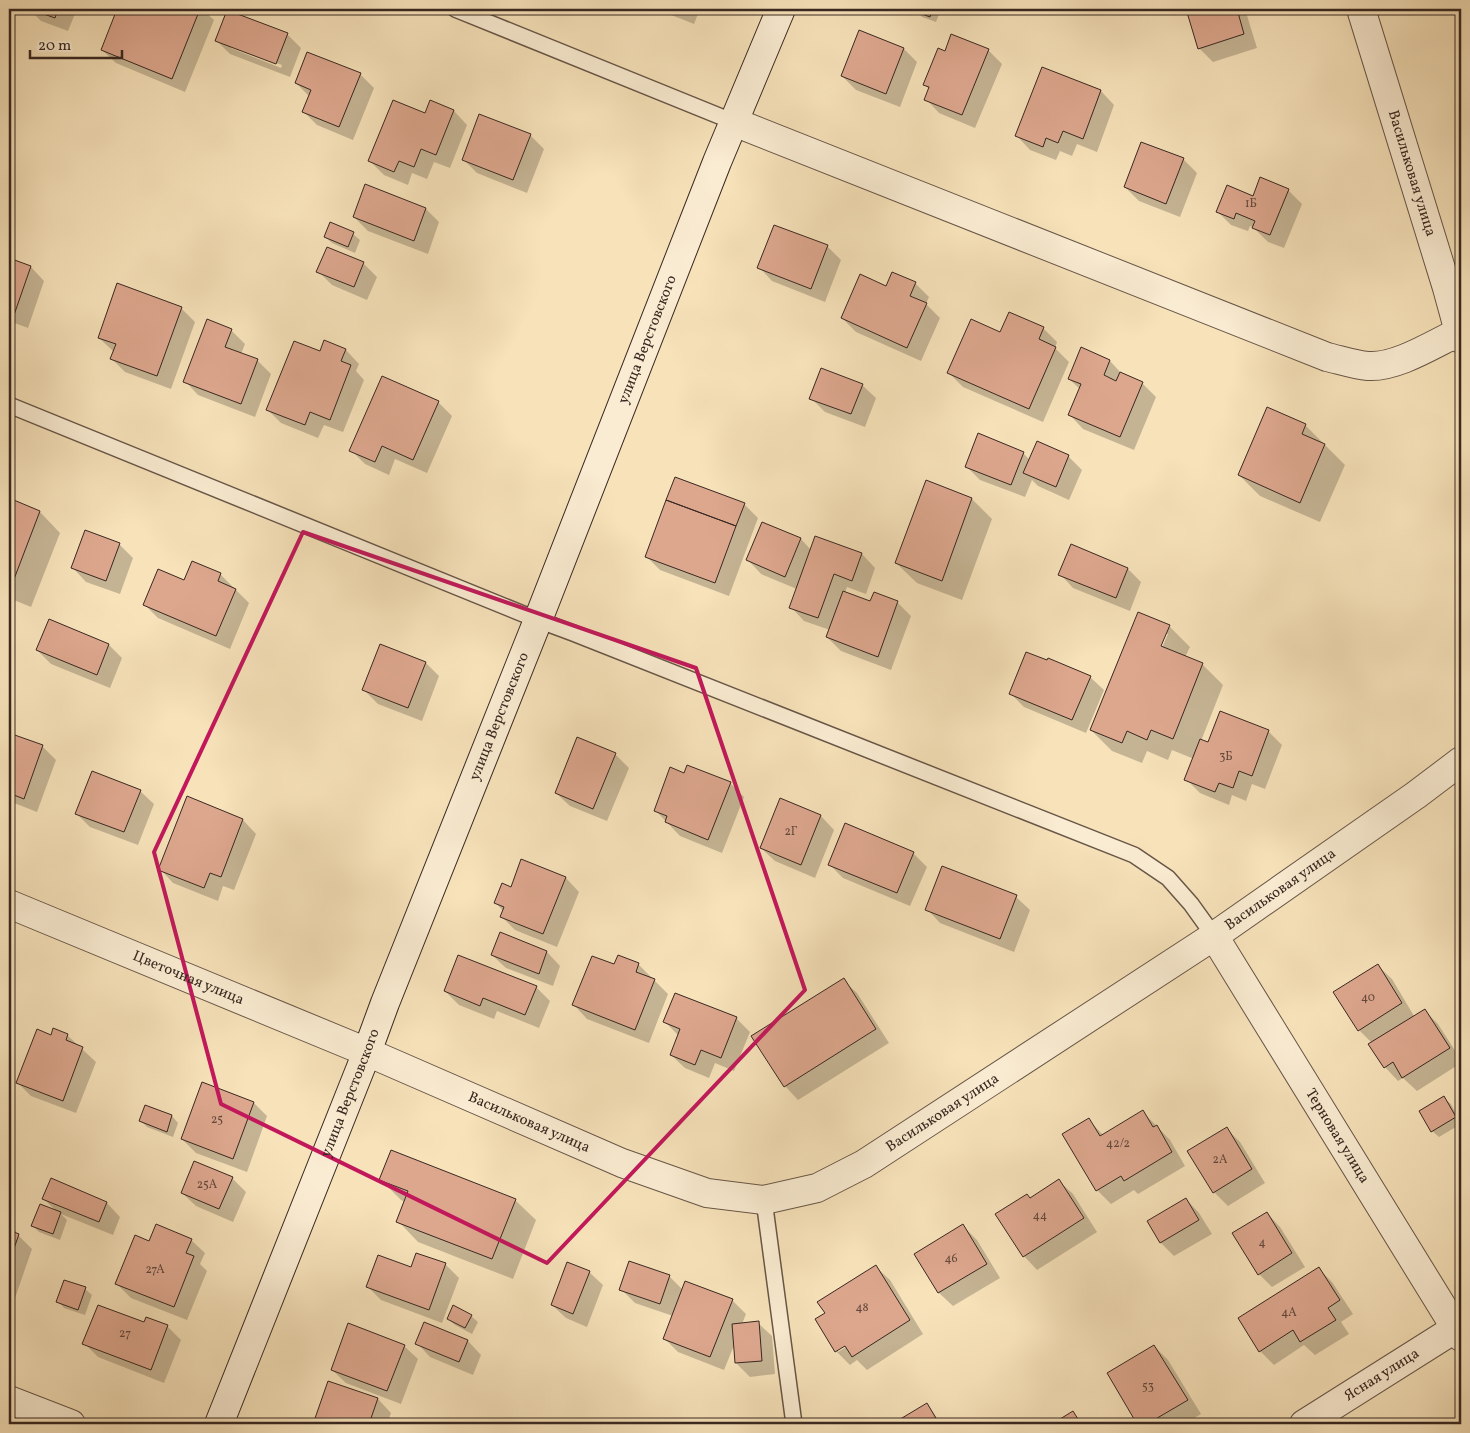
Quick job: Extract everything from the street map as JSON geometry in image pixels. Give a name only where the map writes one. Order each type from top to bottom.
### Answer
[{"type":"street","name":"улица Верстовского","points":[[219,1424],[538,620],[717,162],[781,9]]},
{"type":"street","name":"Васильковая улица","points":[[1361,9],[1461,334]]},
{"type":"street","points":[[734,122],[1327,357],[1368,366],[1386,365],[1461,334]]},
{"type":"street","name":"Васильковая улица","points":[[367,1052],[622,1163],[707,1193],[764,1200],[817,1188],[864,1164],[1214,936],[1416,795],[1461,761]]},
{"type":"street","name":"Цветочная улица","points":[[9,904],[367,1052]]},
{"type":"street","name":"Терновая улица","points":[[1214,936],[1459,1330]]},
{"type":"street","name":"Ясная улица","points":[[1304,1424],[1414,1353],[1459,1330]]},
{"type":"street","points":[[9,1400],[72,1424]]},
{"type":"lane","points":[[455,9],[734,122]]},
{"type":"lane","points":[[9,406],[538,620],[1134,855],[1168,878],[1191,904],[1214,936]]},
{"type":"lane","points":[[764,1200],[794,1424]]},
{"type":"highlighted area","points":[[303,532],[696,668],[805,990],[547,1263],[221,1104],[154,852]]},
{"type":"building","points":[[30,9],[58,9],[55,18]]},
{"type":"building","points":[[117,9],[146,9],[153,11],[154,9],[200,9],[172,79],[101,50]]},
{"type":"building","points":[[915,9],[933,9],[930,17],[914,11]]},
{"type":"building","points":[[1186,9],[1237,9],[1244,34],[1198,49]]},
{"type":"building","points":[[227,10],[288,33],[276,64],[215,41]]},
{"type":"building","points":[[859,30],[904,48],[886,94],[841,76]]},
{"type":"building","points":[[951,34],[989,49],[962,115],[924,100],[929,87],[923,85],[938,48],[945,51]]},
{"type":"building","points":[[307,52],[361,73],[339,127],[302,112],[311,90],[295,83]]},
{"type":"building","points":[[1042,67],[1101,90],[1083,139],[1063,131],[1058,143],[1046,138],[1043,147],[1015,136]]},
{"type":"building","points":[[393,100],[425,113],[430,100],[454,110],[436,155],[421,149],[414,167],[399,161],[394,172],[368,161]]},
{"type":"building","points":[[479,114],[531,134],[513,180],[462,160]]},
{"type":"building","points":[[1141,142],[1184,158],[1166,204],[1124,187]]},
{"type":"building","points":[[1260,177],[1289,189],[1270,235],[1252,228],[1255,221],[1236,213],[1234,219],[1216,212],[1227,185],[1253,196]]},
{"type":"building","points":[[365,184],[426,208],[414,241],[353,217]]},
{"type":"building","points":[[330,222],[354,232],[348,247],[324,237]]},
{"type":"building","points":[[774,225],[828,245],[811,289],[757,268]]},
{"type":"building","points":[[327,247],[364,262],[354,287],[316,272]]},
{"type":"building","points":[[9,258],[31,266],[14,315],[9,313]]},
{"type":"building","points":[[892,272],[916,282],[910,296],[927,303],[907,348],[841,318],[860,274],[886,286]]},
{"type":"building","points":[[117,283],[182,307],[157,376],[110,359],[116,344],[98,338]]},
{"type":"building","points":[[1009,312],[1044,327],[1039,339],[1056,347],[1029,409],[947,373],[971,319],[1000,332]]},
{"type":"building","points":[[207,319],[232,329],[225,347],[258,359],[241,404],[183,382]]},
{"type":"building","points":[[324,340],[346,349],[341,361],[351,365],[330,420],[310,412],[305,425],[266,410],[294,341],[320,351]]},
{"type":"building","points":[[1081,347],[1110,360],[1104,375],[1116,381],[1120,372],[1143,382],[1120,437],[1068,415],[1081,384],[1068,379]]},
{"type":"building","points":[[821,368],[863,384],[851,414],[809,399]]},
{"type":"building","points":[[382,376],[439,401],[413,460],[382,446],[375,462],[349,451]]},
{"type":"building","points":[[1267,407],[1306,424],[1302,434],[1325,444],[1300,503],[1238,475]]},
{"type":"building","points":[[978,433],[1024,452],[1011,485],[965,467]]},
{"type":"building","points":[[1037,441],[1069,455],[1056,487],[1023,473]]},
{"type":"building","points":[[675,477],[745,503],[736,526],[666,500]]},
{"type":"building","points":[[926,480],[972,498],[942,581],[895,563]]},
{"type":"building","points":[[9,498],[40,511],[11,587],[9,586]]},
{"type":"building","points":[[666,500],[736,526],[715,583],[645,557]]},
{"type":"building","points":[[762,522],[801,538],[785,577],[746,560]]},
{"type":"building","points":[[85,530],[120,543],[106,581],[71,568]]},
{"type":"building","points":[[815,536],[862,553],[852,581],[834,574],[818,618],[789,608]]},
{"type":"building","points":[[1071,544],[1128,568],[1116,598],[1058,575]]},
{"type":"building","points":[[192,561],[221,573],[218,581],[236,589],[216,636],[143,605],[158,569],[184,580]]},
{"type":"building","points":[[843,591],[870,601],[874,592],[898,601],[878,657],[826,637]]},
{"type":"building","points":[[1138,612],[1170,625],[1161,646],[1203,663],[1173,739],[1151,730],[1147,740],[1127,731],[1122,743],[1090,730]]},
{"type":"building","points":[[49,619],[109,644],[97,675],[36,650]]},
{"type":"building","points":[[380,644],[426,662],[408,708],[362,690]]},
{"type":"building","points":[[1026,652],[1047,660],[1048,658],[1091,676],[1072,720],[1009,694]]},
{"type":"building","points":[[1220,711],[1269,730],[1252,776],[1239,771],[1233,788],[1219,783],[1215,792],[1184,780],[1200,739],[1208,742]]},
{"type":"building","points":[[9,733],[43,745],[24,799],[9,793]]},
{"type":"building","points":[[577,737],[616,753],[593,809],[555,793]]},
{"type":"building","points":[[687,765],[731,782],[708,840],[665,822],[667,816],[654,811],[670,767],[684,773]]},
{"type":"building","points":[[92,771],[141,790],[124,832],[75,814]]},
{"type":"building","points":[[187,796],[243,819],[221,877],[210,873],[204,888],[158,870]]},
{"type":"building","points":[[780,798],[821,815],[801,865],[760,848]]},
{"type":"building","points":[[845,823],[914,852],[897,893],[828,865]]},
{"type":"building","points":[[521,859],[566,877],[543,934],[500,917],[504,907],[494,903],[502,883],[511,887]]},
{"type":"building","points":[[942,866],[1017,895],[1000,939],[925,910]]},
{"type":"building","points":[[500,932],[547,951],[539,974],[491,955]]},
{"type":"building","points":[[458,955],[537,986],[525,1015],[483,998],[480,1006],[444,991]]},
{"type":"building","points":[[618,955],[639,963],[636,972],[655,979],[635,1030],[572,1005],[592,956],[614,964]]},
{"type":"building","points":[[1378,964],[1402,1003],[1358,1031],[1333,992]]},
{"type":"building","points":[[844,978],[876,1029],[784,1087],[751,1036]]},
{"type":"building","points":[[675,993],[737,1017],[721,1058],[701,1050],[695,1065],[670,1055],[680,1029],[663,1022]]},
{"type":"building","points":[[1425,1009],[1450,1048],[1402,1078],[1393,1062],[1384,1068],[1368,1044]]},
{"type":"building","points":[[53,1028],[68,1034],[66,1040],[83,1047],[63,1101],[16,1083],[37,1029],[51,1035]]},
{"type":"building","points":[[202,1082],[254,1102],[233,1159],[181,1139]]},
{"type":"building","points":[[1444,1096],[1456,1117],[1431,1132],[1419,1111]]},
{"type":"building","points":[[145,1105],[172,1115],[167,1132],[139,1121]]},
{"type":"building","points":[[1143,1110],[1153,1127],[1157,1125],[1172,1152],[1124,1181],[1121,1176],[1096,1191],[1062,1134],[1089,1118],[1100,1136]]},
{"type":"building","points":[[1227,1127],[1252,1169],[1213,1193],[1187,1151]]},
{"type":"building","points":[[391,1150],[516,1199],[492,1259],[396,1222],[408,1191],[379,1180]]},
{"type":"building","points":[[194,1161],[233,1177],[219,1209],[181,1193]]},
{"type":"building","points":[[51,1178],[107,1202],[99,1222],[42,1199]]},
{"type":"building","points":[[1059,1179],[1084,1218],[1023,1257],[995,1214],[1027,1194],[1030,1198]]},
{"type":"building","points":[[1186,1198],[1199,1220],[1160,1243],[1147,1221]]},
{"type":"building","points":[[40,1204],[61,1212],[53,1234],[31,1226]]},
{"type":"building","points":[[1267,1212],[1292,1253],[1258,1275],[1232,1233]]},
{"type":"building","points":[[156,1224],[192,1239],[186,1253],[194,1256],[174,1307],[115,1284],[135,1235],[149,1241]]},
{"type":"building","points":[[963,1224],[987,1264],[938,1293],[914,1254]]},
{"type":"building","points":[[9,1230],[19,1234],[9,1263]]},
{"type":"building","points":[[416,1253],[446,1263],[429,1310],[366,1287],[378,1255],[411,1267]]},
{"type":"building","points":[[629,1261],[670,1275],[660,1304],[619,1290]]},
{"type":"building","points":[[567,1262],[590,1271],[573,1314],[551,1305]]},
{"type":"building","points":[[876,1265],[910,1320],[852,1357],[845,1346],[835,1352],[815,1319],[825,1313],[817,1302]]},
{"type":"building","points":[[1319,1267],[1340,1300],[1328,1308],[1336,1320],[1300,1342],[1293,1330],[1259,1352],[1238,1318]]},
{"type":"building","points":[[64,1280],[86,1287],[78,1310],[56,1302]]},
{"type":"building","points":[[685,1281],[733,1299],[710,1357],[663,1339]]},
{"type":"building","points":[[98,1305],[144,1322],[146,1317],[168,1325],[151,1370],[82,1344]]},
{"type":"building","points":[[453,1305],[472,1315],[465,1328],[447,1319]]},
{"type":"building","points":[[759,1321],[762,1361],[735,1363],[732,1324]]},
{"type":"building","points":[[424,1322],[468,1340],[459,1362],[415,1344]]},
{"type":"building","points":[[348,1323],[405,1345],[387,1391],[331,1370]]},
{"type":"building","points":[[1154,1345],[1188,1400],[1147,1424],[1137,1424],[1107,1373]]},
{"type":"building","points":[[328,1381],[378,1398],[369,1424],[313,1424]]},
{"type":"building","points":[[927,1403],[937,1420],[929,1424],[892,1424]]},
{"type":"building","points":[[1073,1411],[1081,1424],[1052,1424]]}]
